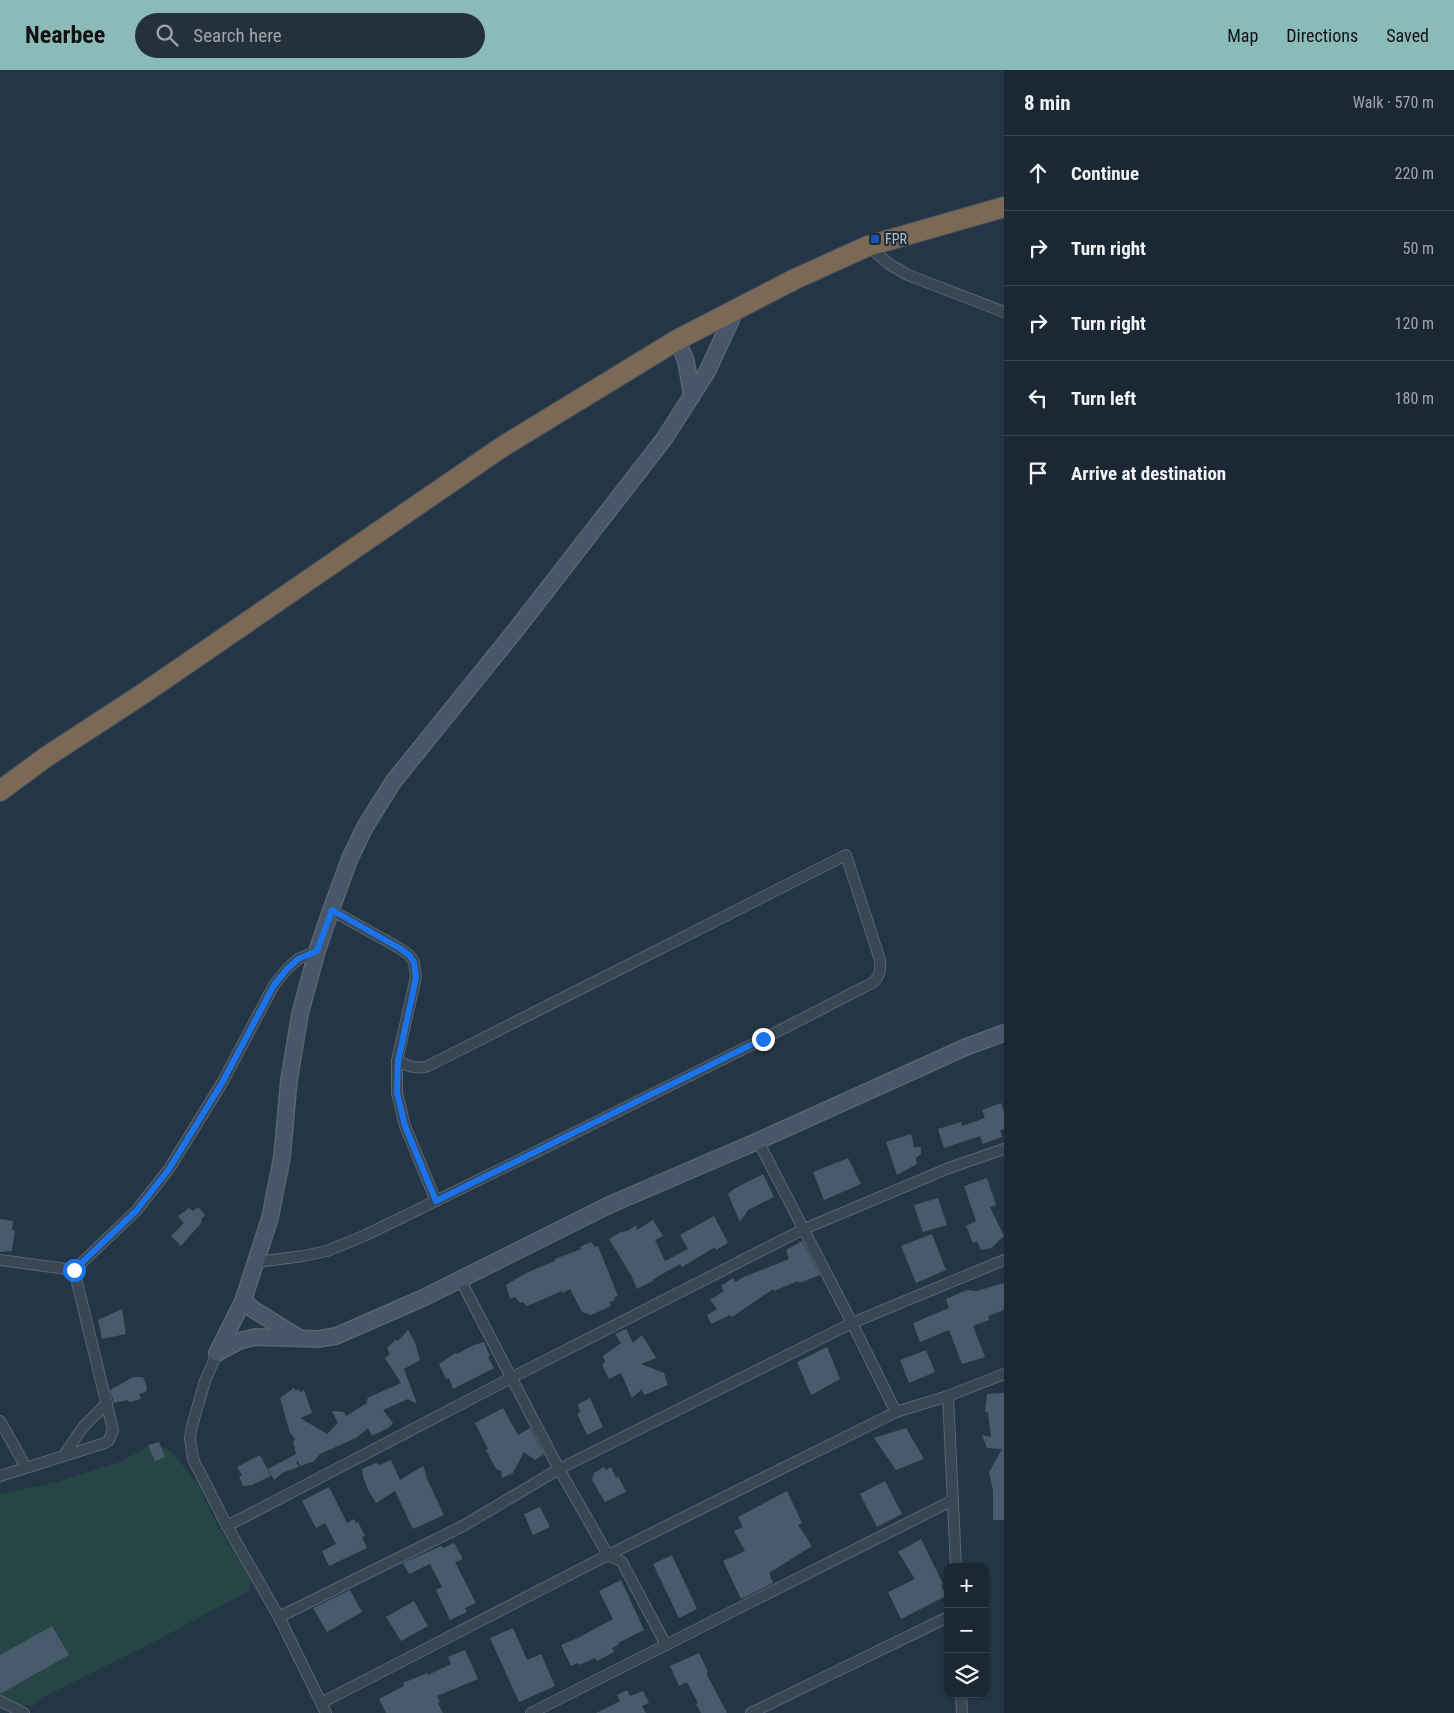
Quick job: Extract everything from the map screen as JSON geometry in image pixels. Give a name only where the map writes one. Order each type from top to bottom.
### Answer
[{"type":"highway","points":[[0,791],[46,757],[144,693],[502,447],[677,340],[795,279],[868,246],[1004,207]]},
{"type":"highway","points":[[0,775],[46,757]]},
{"type":"street","points":[[868,246],[889,264],[908,275],[1004,312]]},
{"type":"street","points":[[326,1713],[279,1617],[227,1526],[193,1459],[190,1438],[206,1381],[217,1353],[243,1301],[270,1218],[277,1186],[295,1043],[302,1006],[317,951],[350,858],[365,827],[394,782],[664,440],[707,372],[736,309]]},
{"type":"street","points":[[677,340],[686,361],[692,396]]},
{"type":"street","points":[[257,1262],[327,1251],[366,1235],[763,1039],[877,979],[881,968],[880,960],[846,856],[428,1066],[420,1069],[413,1068],[398,1061]]},
{"type":"street","points":[[332,910],[401,949],[414,962],[416,978],[398,1061],[397,1093],[405,1126],[436,1201]]},
{"type":"street","points":[[74,1270],[136,1211],[169,1169],[222,1083],[274,985],[298,959],[317,951]]},
{"type":"street","points":[[217,1353],[239,1341],[255,1337],[318,1339],[336,1336],[395,1311],[609,1204],[758,1141],[966,1047],[1004,1033]]},
{"type":"street","points":[[758,1141],[896,1412]]},
{"type":"street","points":[[227,1526],[511,1378],[804,1229],[948,1168],[1004,1149]]},
{"type":"street","points":[[0,1260],[74,1270]]},
{"type":"street","points":[[279,1617],[463,1526],[559,1468],[852,1323],[1004,1260]]},
{"type":"street","points":[[0,1476],[105,1443],[109,1440],[113,1430],[74,1270]]},
{"type":"street","points":[[460,1279],[559,1468],[608,1555],[622,1562],[666,1645]]},
{"type":"street","points":[[243,1301],[254,1310],[300,1338]]},
{"type":"street","points":[[321,1703],[608,1555],[896,1412],[948,1396],[1004,1374]]},
{"type":"street","points":[[948,1396],[956,1563]]},
{"type":"street","points":[[64,1455],[83,1427],[107,1403]]},
{"type":"street","points":[[0,1421],[26,1467]]},
{"type":"street","points":[[531,1713],[953,1500]]},
{"type":"street","points":[[751,1713],[944,1620]]},
{"type":"street","points":[[961,1698],[962,1713]]},
{"type":"street","points":[[0,1701],[24,1713]]},
{"type":"green space","points":[[154,1443],[172,1452],[199,1486],[217,1525],[251,1579],[249,1591],[144,1647],[41,1698],[33,1706],[0,1701],[0,1494],[53,1483],[120,1462]]},
{"type":"building","points":[[1001,1103],[1004,1112],[1004,1129],[1000,1130],[1002,1137],[983,1144],[980,1136],[944,1148],[938,1129],[961,1122],[962,1126],[985,1118],[982,1110]]},
{"type":"building","points":[[911,1134],[914,1147],[921,1147],[921,1154],[916,1158],[917,1164],[897,1175],[886,1142]]},
{"type":"building","points":[[848,1158],[861,1184],[824,1200],[813,1172]]},
{"type":"building","points":[[763,1174],[774,1197],[748,1210],[740,1222],[728,1194]]},
{"type":"building","points":[[987,1178],[996,1205],[990,1207],[1004,1236],[991,1248],[981,1250],[977,1241],[973,1243],[966,1226],[976,1221],[964,1186]]},
{"type":"building","points":[[938,1198],[947,1225],[923,1232],[914,1205]]},
{"type":"building","points":[[198,1207],[205,1215],[201,1220],[202,1222],[181,1246],[171,1236],[184,1223],[178,1216],[189,1208],[193,1211]]},
{"type":"building","points":[[714,1216],[728,1243],[716,1250],[715,1247],[682,1267],[680,1264],[637,1289],[631,1275],[609,1239],[621,1232],[628,1231],[636,1225],[637,1230],[653,1220],[663,1236],[655,1240],[665,1261],[688,1249],[680,1235]]},
{"type":"building","points":[[0,1219],[13,1221],[12,1230],[15,1231],[12,1251],[0,1252]]},
{"type":"building","points":[[932,1234],[946,1270],[916,1283],[901,1246]]},
{"type":"building","points":[[802,1241],[820,1275],[799,1283],[798,1281],[774,1291],[773,1289],[732,1317],[730,1315],[711,1324],[707,1315],[717,1309],[710,1300],[724,1291],[721,1286],[733,1278],[735,1282],[789,1259],[786,1250]]},
{"type":"building","points":[[591,1242],[595,1247],[598,1246],[618,1296],[614,1297],[615,1300],[609,1302],[611,1306],[591,1315],[582,1312],[570,1289],[527,1306],[523,1302],[520,1303],[515,1297],[510,1299],[506,1285],[526,1273],[555,1261],[555,1259],[581,1249],[580,1247]]},
{"type":"building","points":[[1004,1283],[1004,1310],[988,1316],[989,1320],[973,1326],[985,1357],[962,1364],[949,1330],[920,1342],[913,1323],[949,1308],[946,1299],[967,1290],[977,1291]]},
{"type":"building","points":[[122,1309],[126,1334],[102,1339],[98,1320]]},
{"type":"building","points":[[626,1329],[633,1343],[642,1335],[656,1358],[641,1364],[664,1373],[668,1385],[644,1395],[642,1389],[632,1398],[621,1373],[609,1379],[602,1365],[605,1362],[603,1356],[621,1343],[615,1334]]},
{"type":"building","points":[[408,1330],[415,1342],[420,1360],[404,1369],[417,1404],[408,1399],[383,1410],[393,1423],[388,1428],[372,1436],[368,1428],[356,1438],[320,1454],[314,1461],[300,1466],[298,1461],[296,1462],[299,1467],[284,1472],[274,1480],[268,1469],[296,1454],[293,1442],[295,1439],[290,1433],[280,1398],[294,1388],[300,1392],[304,1390],[312,1413],[300,1418],[327,1434],[338,1423],[332,1411],[344,1412],[346,1416],[367,1403],[367,1398],[401,1383],[385,1358],[390,1354],[387,1348],[395,1340],[398,1341]]},
{"type":"building","points":[[484,1342],[490,1356],[488,1357],[494,1368],[453,1389],[449,1378],[446,1379],[439,1364],[455,1353],[457,1354]]},
{"type":"building","points":[[827,1347],[840,1379],[811,1395],[797,1362]]},
{"type":"building","points":[[926,1350],[935,1372],[909,1383],[900,1360]]},
{"type":"building","points":[[133,1377],[143,1377],[147,1387],[146,1392],[139,1394],[141,1399],[114,1403],[110,1390]]},
{"type":"building","points":[[1004,1393],[1004,1520],[993,1520],[993,1490],[989,1472],[1002,1449],[987,1448],[982,1435],[991,1437],[988,1412],[985,1412],[987,1394]]},
{"type":"building","points":[[590,1398],[603,1427],[587,1435],[577,1414],[580,1412],[578,1404]]},
{"type":"building","points":[[503,1408],[518,1435],[530,1428],[544,1454],[535,1460],[524,1452],[513,1473],[502,1478],[501,1471],[496,1469],[475,1423]]},
{"type":"building","points":[[906,1428],[924,1459],[896,1470],[874,1438]]},
{"type":"building","points":[[159,1442],[165,1457],[155,1461],[148,1445]]},
{"type":"building","points":[[260,1455],[271,1476],[252,1485],[243,1486],[239,1477],[242,1475],[237,1467]]},
{"type":"building","points":[[391,1460],[400,1480],[423,1466],[426,1477],[444,1515],[413,1529],[395,1491],[376,1503],[368,1490],[362,1469],[376,1463],[379,1465]]},
{"type":"building","points":[[604,1467],[606,1470],[611,1467],[626,1492],[605,1502],[592,1480],[594,1473]]},
{"type":"building","points":[[885,1481],[902,1514],[877,1527],[860,1494]]},
{"type":"building","points":[[329,1487],[347,1523],[354,1519],[356,1523],[358,1522],[365,1536],[362,1537],[367,1548],[329,1566],[322,1551],[336,1544],[325,1523],[316,1528],[302,1501]]},
{"type":"building","points":[[787,1491],[802,1523],[798,1525],[812,1546],[769,1573],[773,1583],[741,1599],[723,1561],[745,1551],[734,1531],[743,1527],[738,1517]]},
{"type":"building","points":[[540,1507],[550,1527],[533,1535],[524,1514]]},
{"type":"building","points":[[921,1539],[943,1584],[941,1585],[944,1592],[944,1597],[901,1619],[888,1592],[915,1579],[898,1552]]},
{"type":"building","points":[[454,1543],[463,1559],[455,1562],[476,1603],[465,1608],[467,1612],[450,1620],[436,1590],[442,1587],[430,1564],[409,1574],[403,1563],[441,1546],[443,1548]]},
{"type":"building","points":[[672,1555],[697,1609],[679,1618],[653,1564]]},
{"type":"building","points":[[621,1580],[644,1630],[618,1643],[612,1648],[614,1652],[597,1661],[595,1658],[579,1665],[578,1663],[571,1666],[561,1645],[613,1619],[599,1591]]},
{"type":"building","points":[[350,1590],[362,1612],[327,1632],[313,1608]]},
{"type":"building","points":[[414,1601],[428,1626],[401,1641],[386,1617]]},
{"type":"building","points":[[52,1626],[69,1655],[0,1694],[0,1655]]},
{"type":"building","points":[[513,1628],[527,1660],[541,1654],[555,1686],[519,1702],[490,1638]]},
{"type":"building","points":[[465,1650],[478,1679],[437,1696],[443,1713],[386,1713],[379,1699],[404,1686],[403,1683],[427,1673],[428,1675],[451,1664],[448,1657]]},
{"type":"building","points":[[699,1653],[708,1672],[706,1673],[727,1713],[701,1713],[687,1682],[679,1686],[670,1666]]},
{"type":"building","points":[[627,1690],[630,1696],[643,1691],[649,1703],[642,1706],[646,1713],[596,1713],[620,1701],[617,1695]]},
{"type":"place","name":"FPR","points":[[875,239]]},
{"type":"route","points":[[74,1270],[136,1211],[169,1169],[222,1083],[274,985],[298,959],[317,951],[332,910],[401,949],[414,962],[416,978],[402,1036],[398,1061],[397,1093],[405,1126],[436,1201],[763,1039]]}]
